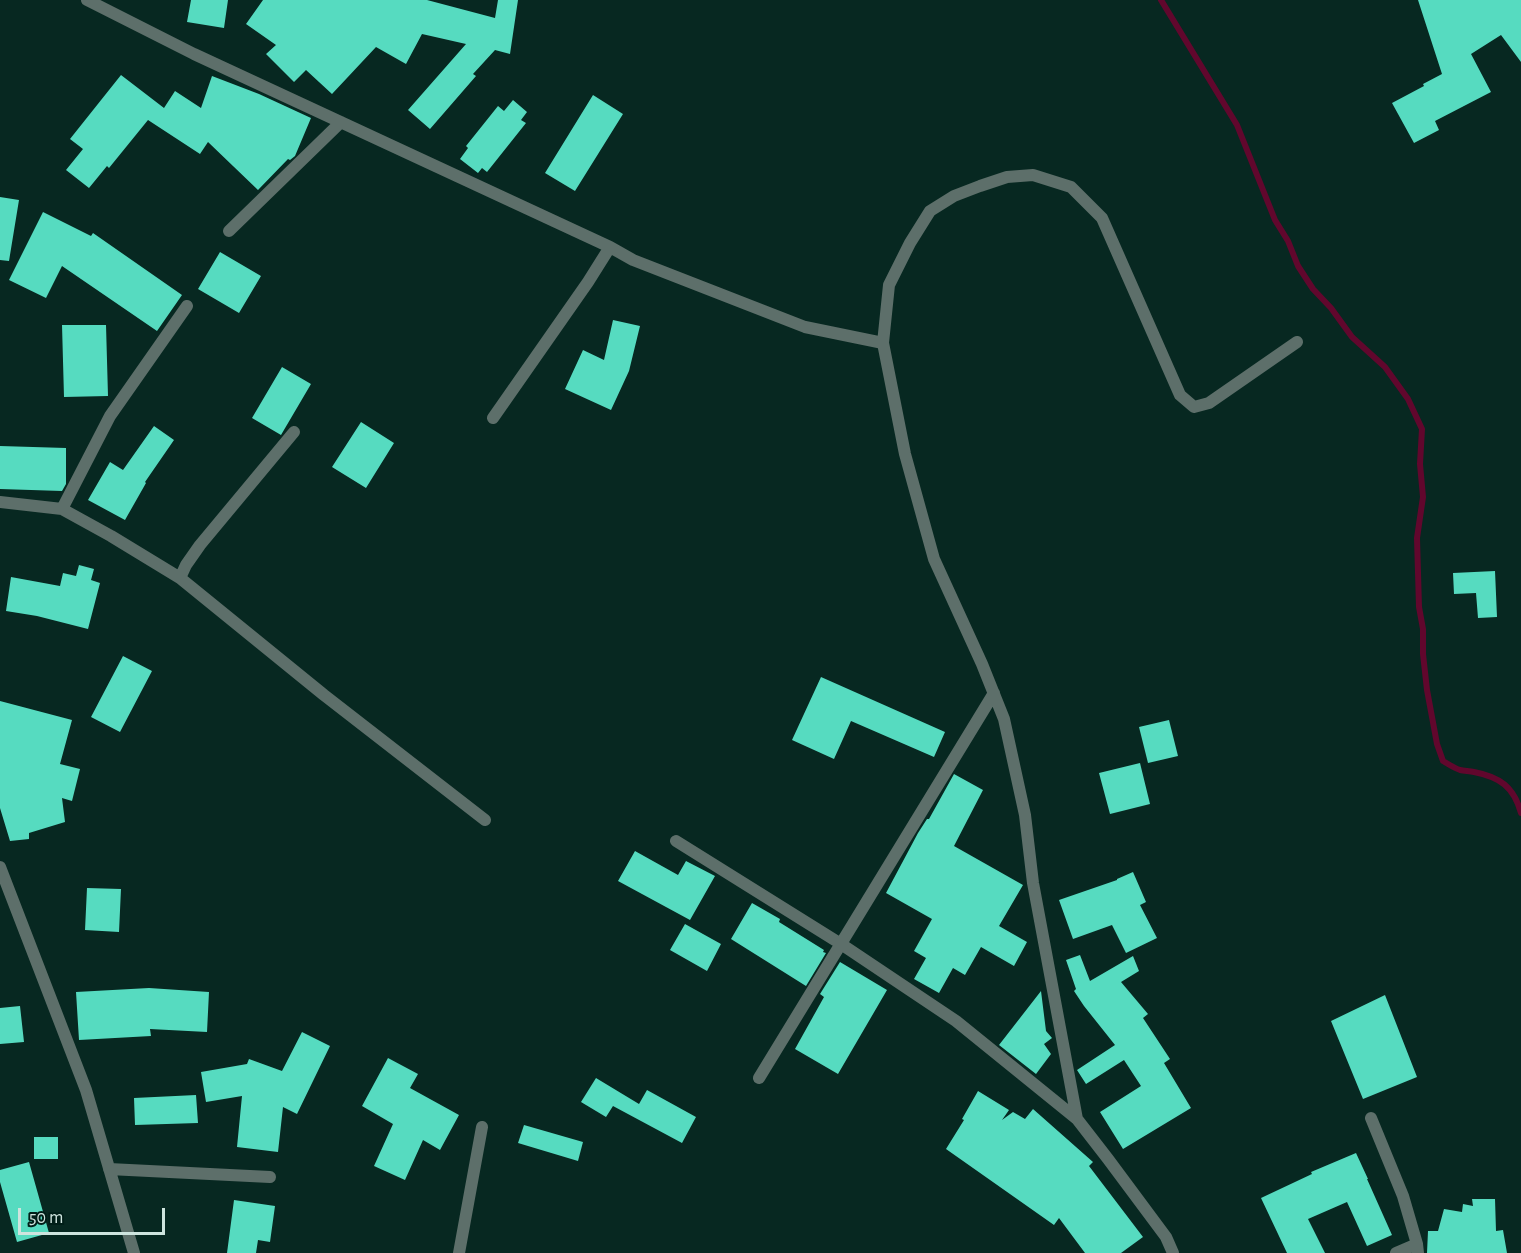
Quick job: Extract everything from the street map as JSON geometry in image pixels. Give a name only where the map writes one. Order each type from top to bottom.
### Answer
[{"type":"street","points":[[87,0],[194,54],[633,260],[805,327],[883,343]]},
{"type":"street","points":[[229,231],[341,123]]},
{"type":"street","points":[[1077,1119],[1033,883],[1025,815],[1004,719],[982,664],[934,559],[905,454],[883,343],[889,285],[909,243],[930,212],[954,196],[980,186],[1007,177],[1033,175],[1071,187],[1102,218],[1180,395],[1194,407],[1209,404],[1297,342]]},
{"type":"street","points":[[493,418],[588,282],[609,247]]},
{"type":"street","points":[[62,509],[110,416],[187,306]]},
{"type":"street","points":[[180,578],[200,545],[294,432]]},
{"type":"street","points":[[0,502],[62,509],[180,578],[324,695],[485,820]]},
{"type":"street","points":[[759,1078],[994,693]]},
{"type":"street","points":[[675,841],[842,944],[956,1022],[1077,1119],[1166,1237],[1173,1253]]},
{"type":"street","points":[[0,867],[86,1090],[134,1253]]},
{"type":"street","points":[[1371,1118],[1403,1196],[1417,1249],[1396,1253]]},
{"type":"street","points":[[459,1253],[482,1127]]},
{"type":"street","points":[[109,1169],[270,1177]]},
{"type":"building","points":[[191,0],[228,0],[224,28],[187,22]]},
{"type":"building","points":[[263,0],[427,0],[495,18],[498,0],[518,0],[510,54],[495,50],[473,74],[476,76],[430,129],[408,110],[466,44],[422,34],[406,64],[376,47],[332,94],[306,70],[294,82],[266,54],[276,45],[246,24]]},
{"type":"building","points":[[1418,0],[1521,0],[1521,62],[1501,35],[1471,54],[1491,92],[1435,121],[1439,130],[1414,143],[1392,103],[1442,74]]},
{"type":"building","points":[[121,75],[164,108],[175,91],[201,108],[212,76],[311,118],[295,156],[288,159],[258,190],[208,142],[200,154],[148,120],[109,168],[107,166],[89,188],[66,170],[83,149],[70,139]]},
{"type":"building","points":[[593,95],[623,114],[575,191],[545,173]]},
{"type":"building","points":[[513,100],[527,112],[521,120],[526,123],[487,172],[482,168],[478,173],[460,159],[468,148],[466,146],[498,106],[504,111]]},
{"type":"building","points":[[0,197],[19,200],[9,261],[0,260]]},
{"type":"building","points":[[43,212],[91,236],[93,233],[182,295],[157,331],[62,266],[46,298],[9,280]]},
{"type":"building","points":[[220,252],[261,276],[239,313],[198,289]]},
{"type":"building","points":[[613,320],[640,326],[629,371],[611,410],[565,389],[583,350],[604,360]]},
{"type":"building","points":[[62,325],[106,325],[108,396],[64,397]]},
{"type":"building","points":[[282,367],[311,384],[281,435],[252,418]]},
{"type":"building","points":[[361,422],[394,443],[366,488],[332,467]]},
{"type":"building","points":[[154,426],[174,440],[145,482],[125,520],[88,500],[110,462],[123,470]]},
{"type":"building","points":[[0,446],[66,448],[66,484],[62,491],[0,489]]},
{"type":"building","points":[[79,565],[94,569],[91,580],[100,583],[88,629],[6,611],[11,577],[60,586],[63,573],[76,576]]},
{"type":"building","points":[[1495,571],[1497,617],[1478,618],[1476,593],[1454,594],[1453,573]]},
{"type":"building","points":[[123,656],[152,671],[120,732],[91,717]]},
{"type":"building","points":[[821,677],[945,732],[934,757],[851,721],[834,759],[792,740]]},
{"type":"building","points":[[0,701],[72,720],[60,764],[80,769],[72,801],[62,798],[65,822],[29,833],[29,839],[10,841],[0,808]]},
{"type":"building","points":[[1169,720],[1178,756],[1148,763],[1139,727]]},
{"type":"building","points":[[1140,763],[1150,804],[1110,814],[1099,773]]},
{"type":"building","points":[[954,774],[983,790],[954,846],[1023,885],[999,926],[1027,942],[1014,966],[981,947],[965,975],[953,968],[939,993],[914,979],[926,958],[914,951],[932,919],[886,893],[918,833],[929,819]]},
{"type":"building","points":[[635,851],[678,875],[686,861],[715,876],[690,920],[618,881]]},
{"type":"building","points":[[1133,872],[1146,902],[1140,905],[1157,938],[1126,953],[1112,925],[1073,939],[1059,900],[1117,880]]},
{"type":"building","points":[[87,888],[121,889],[119,932],[85,930]]},
{"type":"building","points":[[752,903],[780,919],[779,922],[826,953],[806,986],[731,939]]},
{"type":"building","points":[[685,924],[721,944],[707,971],[670,950]]},
{"type":"building","points":[[1080,955],[1090,981],[1133,956],[1139,971],[1121,982],[1148,1014],[1143,1018],[1170,1059],[1164,1063],[1191,1108],[1123,1149],[1100,1112],[1141,1086],[1124,1060],[1086,1084],[1077,1070],[1115,1045],[1074,991],[1076,989],[1066,960]]},
{"type":"building","points":[[840,962],[887,990],[838,1074],[795,1049],[824,997],[820,994]]},
{"type":"building","points":[[149,988],[209,992],[207,1032],[150,1029],[151,1036],[79,1040],[76,992]]},
{"type":"building","points":[[1041,991],[1046,1031],[1052,1038],[1044,1044],[1051,1054],[1036,1074],[999,1045]]},
{"type":"building","points":[[1385,995],[1417,1077],[1363,1099],[1331,1021]]},
{"type":"building","points":[[20,1006],[24,1042],[0,1044],[0,1008]]},
{"type":"building","points":[[302,1032],[330,1046],[297,1114],[283,1107],[278,1152],[237,1147],[242,1096],[206,1102],[201,1072],[247,1064],[249,1059],[282,1071]]},
{"type":"building","points":[[388,1058],[418,1074],[410,1088],[459,1115],[440,1150],[423,1140],[405,1180],[374,1166],[393,1124],[362,1106]]},
{"type":"building","points":[[596,1078],[639,1104],[647,1090],[696,1117],[682,1143],[613,1106],[606,1117],[581,1102]]},
{"type":"building","points":[[978,1091],[1009,1110],[1002,1120],[1013,1112],[1025,1119],[1033,1109],[1093,1162],[1089,1166],[1143,1237],[1121,1253],[1085,1253],[1059,1218],[1054,1225],[946,1149]]},
{"type":"building","points":[[196,1095],[198,1123],[135,1125],[134,1098]]},
{"type":"building","points":[[524,1125],[583,1142],[578,1161],[518,1143]]},
{"type":"building","points":[[34,1137],[58,1137],[58,1159],[34,1159]]},
{"type":"building","points":[[1356,1153],[1392,1235],[1367,1246],[1347,1202],[1308,1219],[1325,1253],[1287,1253],[1261,1198],[1312,1174],[1311,1172]]},
{"type":"building","points":[[29,1162],[49,1233],[17,1242],[0,1182],[0,1170]]},
{"type":"building","points":[[1472,1199],[1495,1199],[1496,1231],[1503,1230],[1507,1253],[1427,1253],[1428,1231],[1438,1231],[1444,1209],[1462,1212],[1463,1204],[1473,1206]]},
{"type":"building","points":[[234,1200],[275,1206],[270,1242],[258,1240],[256,1253],[227,1253]]},
{"type":"waterway","points":[[1161,0],[1237,125],[1275,220],[1288,241],[1298,266],[1313,289],[1331,308],[1352,337],[1385,367],[1408,399],[1422,429],[1420,464],[1423,497],[1417,538],[1419,607],[1423,629],[1427,690],[1437,744],[1443,761],[1449,765],[1491,777],[1505,785],[1514,796],[1521,813]]}]
